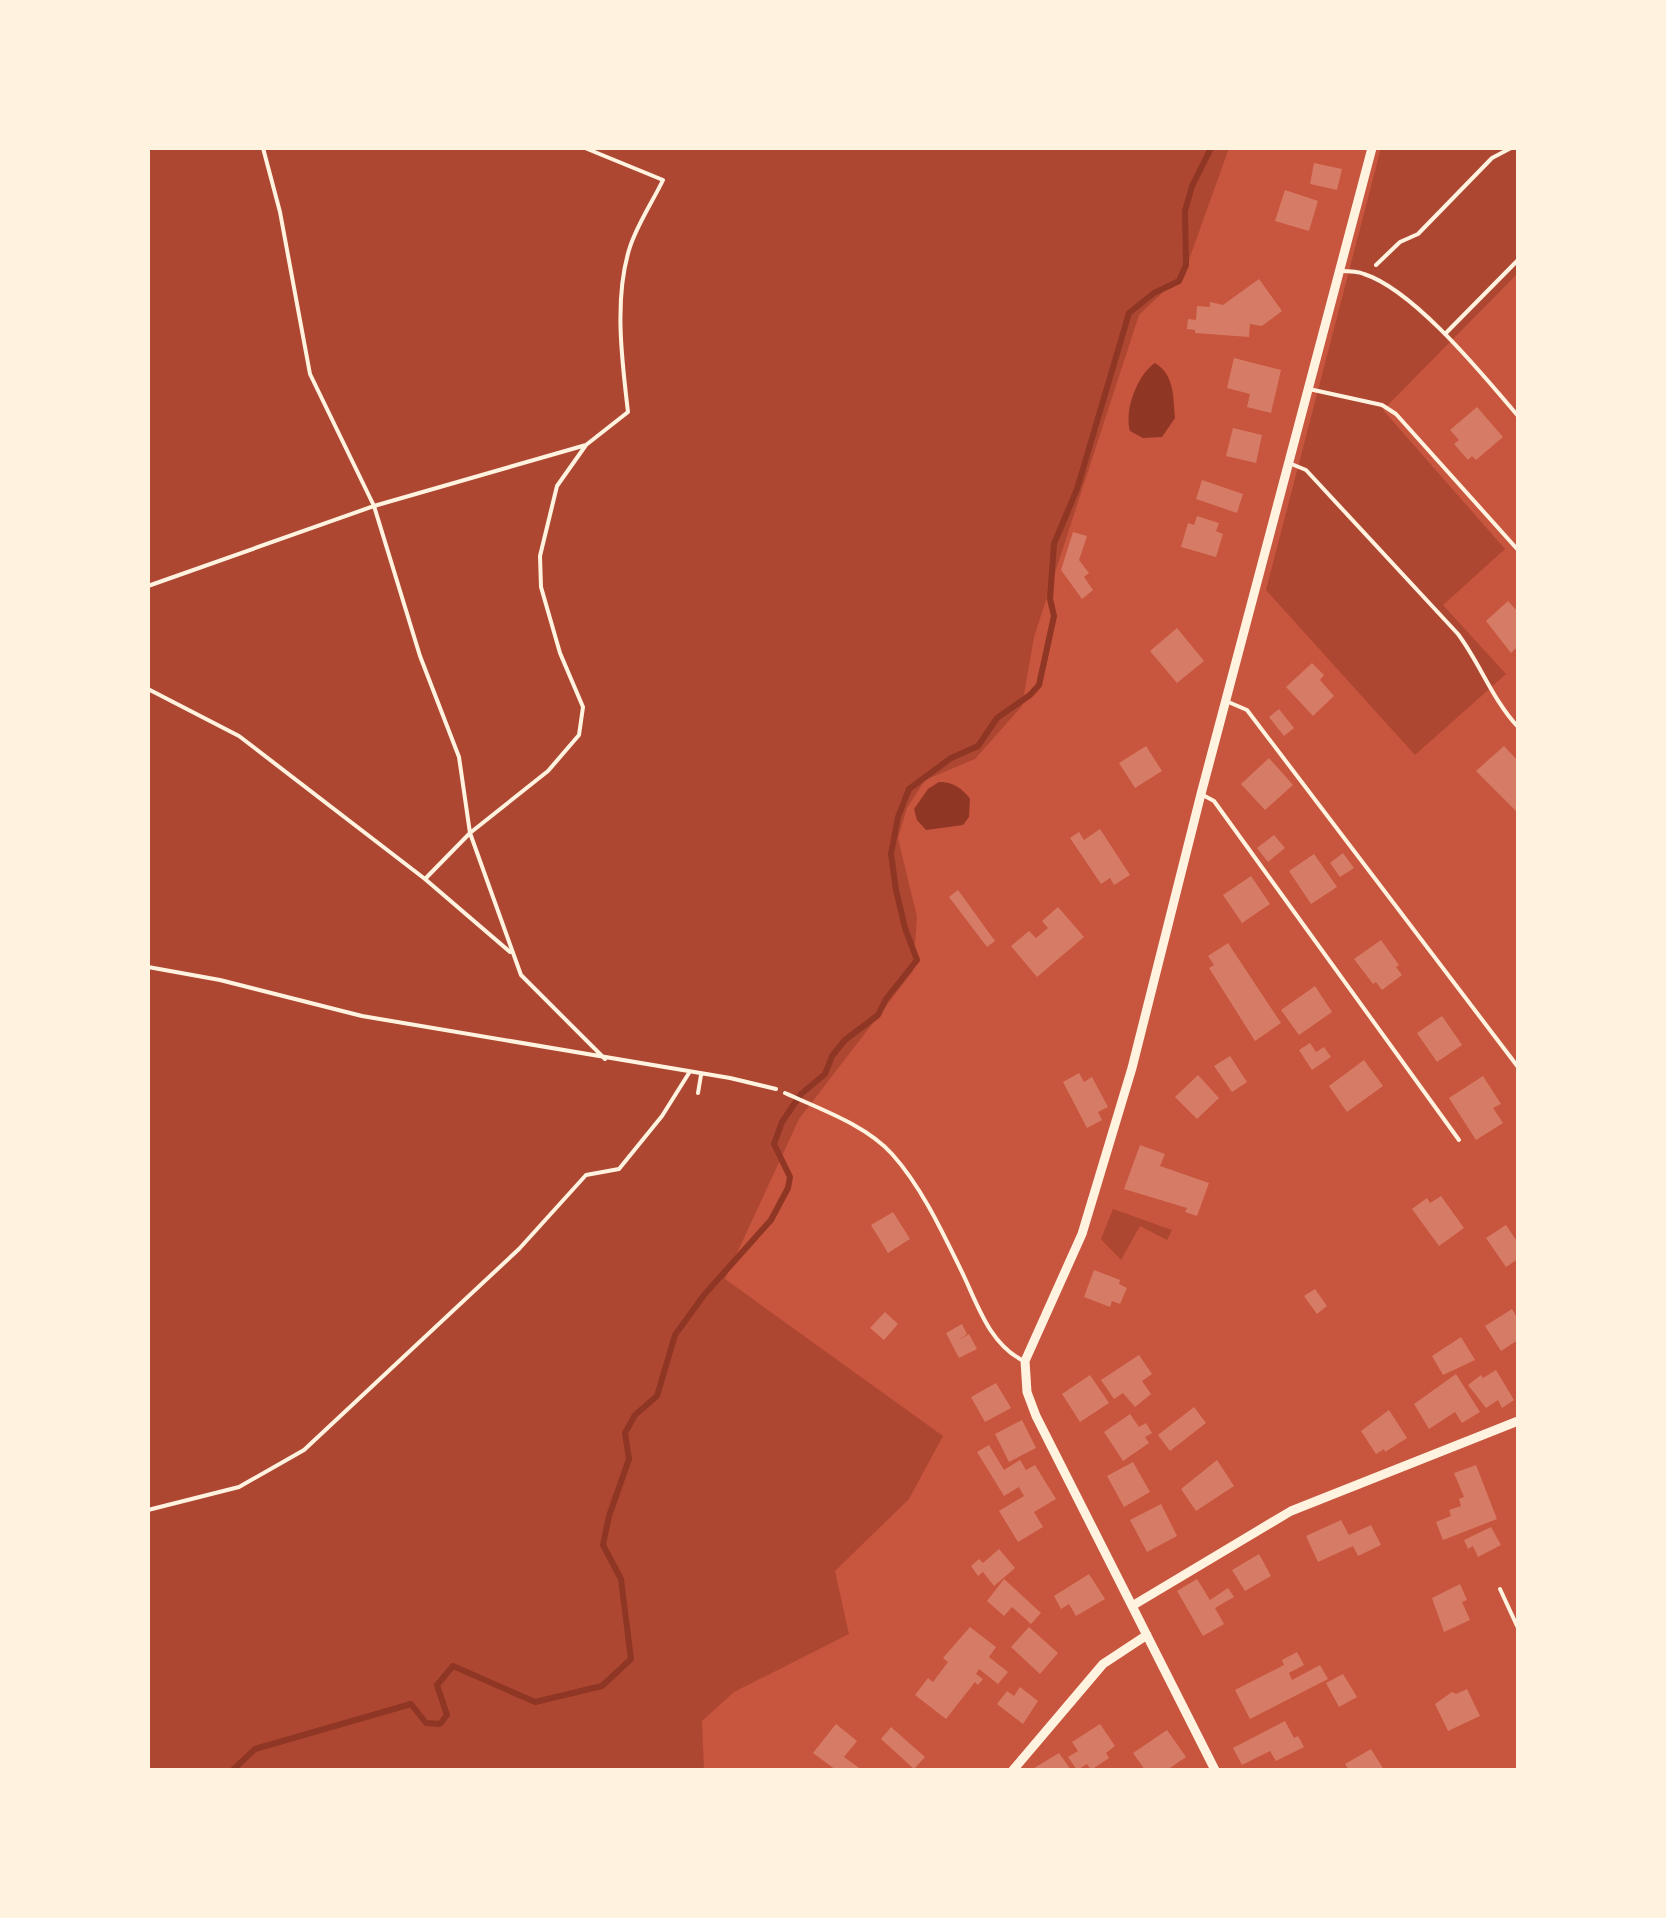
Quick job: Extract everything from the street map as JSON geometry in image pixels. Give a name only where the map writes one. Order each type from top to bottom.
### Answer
[{"type":"street","points":[[1216,1770],[1036,1416],[1027,1392],[1025,1361],[1091,1209],[1132,1068],[1372,148]]},
{"type":"street","points":[[1132,1606],[1291,1510],[1518,1421]]},
{"type":"street","points":[[1012,1770],[1103,1664],[1147,1635]]},
{"type":"lane","points":[[1445,334],[1518,260]]},
{"type":"lane","points":[[1339,270],[1364,273],[1392,288],[1445,334],[1518,416]]},
{"type":"lane","points":[[1309,389],[1382,405],[1396,414],[1518,550]]},
{"type":"lane","points":[[1289,463],[1306,470],[1458,634],[1491,693],[1518,727]]},
{"type":"lane","points":[[1226,700],[1247,710],[1518,1066]]},
{"type":"lane","points":[[1201,794],[1214,801],[1459,1140]]},
{"type":"lane","points":[[786,1093],[872,1137],[889,1150],[903,1167],[949,1248],[998,1343],[1025,1361]]},
{"type":"lane","points":[[1500,1589],[1518,1628]]},
{"type":"path","points":[[263,148],[280,212],[310,374],[374,506],[420,656],[459,757],[470,833],[521,976],[605,1059]]},
{"type":"path","points":[[425,879],[470,833],[548,771],[579,735],[583,707],[560,653],[541,587],[540,556],[557,486],[586,445],[628,412],[622,302],[629,250],[663,180],[586,148]]},
{"type":"path","points":[[1364,273],[1383,261],[1400,242],[1418,234],[1492,158],[1510,148]]},
{"type":"path","points":[[148,586],[374,506],[586,445]]},
{"type":"path","points":[[148,689],[239,736],[425,879],[514,955]]},
{"type":"path","points":[[148,968],[220,980],[362,1016],[746,1081],[786,1093]]},
{"type":"path","points":[[148,1510],[239,1487],[304,1450],[519,1249],[586,1175],[619,1168],[662,1116],[689,1073]]},
{"type":"path","points":[[698,1092],[701,1075]]},
{"type":"shaded area","points":[[148,148],[1229,148],[1185,271],[1139,315],[1034,637],[1022,706],[975,759],[925,780],[907,808],[898,838],[917,917],[913,971],[799,1119],[725,1279],[943,1436],[909,1499],[835,1571],[849,1634],[734,1692],[702,1721],[704,1770],[148,1770]]},
{"type":"shaded area","points":[[1381,148],[1518,148],[1518,273],[1383,410],[1505,549],[1443,605],[1506,674],[1415,755],[1266,590]]},
{"type":"shaded area","points":[[1155,363],[1170,380],[1175,418],[1162,437],[1143,438],[1130,431],[1129,414],[1138,385]]},
{"type":"shaded area","points":[[939,782],[953,784],[967,795],[969,817],[963,825],[926,830],[914,809],[928,789]]},
{"type":"shaded area","points":[[1113,1209],[1172,1230],[1167,1240],[1140,1226],[1121,1260],[1101,1239]]},
{"type":"building","points":[[1314,163],[1342,169],[1337,190],[1310,184]]},
{"type":"building","points":[[1285,190],[1318,201],[1309,231],[1275,221]]},
{"type":"building","points":[[1259,279],[1282,311],[1262,326],[1250,324],[1249,337],[1187,329],[1188,319],[1196,320],[1197,306],[1210,307],[1210,302],[1223,305]]},
{"type":"building","points":[[1234,358],[1281,370],[1271,413],[1247,407],[1250,394],[1227,388]]},
{"type":"building","points":[[1477,407],[1503,437],[1476,460],[1472,456],[1468,460],[1454,444],[1459,440],[1450,430]]},
{"type":"building","points":[[1233,428],[1262,435],[1256,463],[1226,456]]},
{"type":"building","points":[[1202,480],[1243,494],[1237,513],[1196,499]]},
{"type":"building","points":[[1197,516],[1219,523],[1216,531],[1223,534],[1216,557],[1181,547],[1188,523],[1194,525]]},
{"type":"building","points":[[1073,532],[1087,536],[1079,560],[1089,573],[1084,577],[1093,590],[1082,599],[1061,570]]},
{"type":"building","points":[[1508,601],[1518,612],[1518,646],[1511,653],[1486,621]]},
{"type":"building","points":[[1177,628],[1204,661],[1177,683],[1150,651]]},
{"type":"building","points":[[1312,663],[1324,675],[1320,680],[1334,696],[1313,716],[1286,687]]},
{"type":"building","points":[[1279,709],[1294,728],[1284,736],[1269,717]]},
{"type":"building","points":[[1146,746],[1162,771],[1135,788],[1119,763]]},
{"type":"building","points":[[1504,746],[1518,761],[1518,813],[1476,771]]},
{"type":"building","points":[[1269,758],[1293,785],[1265,810],[1241,784]]},
{"type":"building","points":[[1100,829],[1130,875],[1114,885],[1110,878],[1101,884],[1070,838],[1079,832],[1084,840]]},
{"type":"building","points":[[1274,835],[1285,848],[1268,862],[1257,848]]},
{"type":"building","points":[[1343,853],[1354,868],[1340,877],[1330,863]]},
{"type":"building","points":[[1314,854],[1337,887],[1311,904],[1289,871]]},
{"type":"building","points":[[1251,876],[1270,904],[1242,923],[1223,895]]},
{"type":"building","points":[[958,890],[995,941],[987,947],[949,897]]},
{"type":"building","points":[[1058,907],[1084,937],[1037,977],[1011,946],[1029,931],[1036,938],[1048,928],[1042,921]]},
{"type":"building","points":[[1381,940],[1402,975],[1382,990],[1354,959]]},
{"type":"building","points":[[1228,943],[1281,1023],[1255,1041],[1209,968],[1214,965],[1208,956]]},
{"type":"building","points":[[1315,986],[1332,1012],[1299,1035],[1281,1010]]},
{"type":"building","points":[[1442,1016],[1462,1045],[1437,1062],[1417,1033]]},
{"type":"building","points":[[1310,1043],[1316,1052],[1324,1047],[1331,1057],[1312,1070],[1299,1050]]},
{"type":"building","points":[[1230,1056],[1247,1082],[1232,1092],[1214,1066]]},
{"type":"building","points":[[1364,1060],[1383,1086],[1347,1112],[1329,1086]]},
{"type":"building","points":[[1079,1073],[1084,1082],[1092,1077],[1108,1107],[1098,1112],[1102,1120],[1087,1128],[1063,1082]]},
{"type":"building","points":[[1198,1075],[1219,1098],[1197,1119],[1175,1097]]},
{"type":"building","points":[[1483,1076],[1501,1104],[1493,1108],[1503,1123],[1476,1140],[1449,1098]]},
{"type":"building","points":[[1140,1145],[1165,1154],[1160,1166],[1209,1183],[1197,1216],[1185,1212],[1187,1208],[1124,1189]]},
{"type":"building","points":[[1441,1196],[1464,1228],[1439,1246],[1412,1209],[1427,1198],[1430,1203]]},
{"type":"building","points":[[893,1212],[910,1239],[888,1253],[871,1225]]},
{"type":"building","points":[[1506,1225],[1518,1243],[1518,1259],[1506,1267],[1486,1238]]},
{"type":"building","points":[[1094,1270],[1120,1280],[1119,1284],[1127,1288],[1120,1304],[1112,1301],[1110,1307],[1084,1297]]},
{"type":"building","points":[[1315,1289],[1327,1306],[1317,1314],[1304,1296]]},
{"type":"building","points":[[1512,1309],[1518,1319],[1518,1340],[1501,1351],[1485,1326]]},
{"type":"building","points":[[885,1312],[898,1324],[884,1340],[870,1328]]},
{"type":"building","points":[[962,1324],[967,1334],[957,1341],[969,1334],[977,1349],[959,1358],[946,1333]]},
{"type":"building","points":[[1461,1337],[1475,1360],[1443,1375],[1432,1356]]},
{"type":"building","points":[[1139,1355],[1152,1374],[1142,1381],[1151,1394],[1135,1407],[1123,1393],[1114,1399],[1101,1380]]},
{"type":"building","points":[[1496,1370],[1514,1400],[1502,1408],[1498,1400],[1486,1408],[1468,1385]]},
{"type":"building","points":[[1456,1374],[1480,1412],[1462,1423],[1455,1412],[1429,1429],[1414,1404]]},
{"type":"building","points":[[1090,1375],[1109,1403],[1080,1422],[1062,1394]]},
{"type":"building","points":[[996,1383],[1011,1408],[985,1422],[971,1397]]},
{"type":"building","points":[[1194,1407],[1206,1423],[1170,1451],[1158,1435]]},
{"type":"building","points":[[1389,1410],[1407,1438],[1376,1454],[1361,1431]]},
{"type":"building","points":[[1130,1414],[1139,1427],[1146,1423],[1152,1433],[1145,1437],[1149,1443],[1123,1461],[1104,1432]]},
{"type":"building","points":[[1022,1420],[1036,1448],[1009,1462],[995,1434]]},
{"type":"building","points":[[989,1445],[1004,1470],[1020,1460],[1026,1470],[1035,1465],[1056,1499],[1034,1512],[1043,1527],[1018,1542],[999,1511],[1024,1496],[1019,1487],[1004,1496],[977,1452]]},
{"type":"building","points":[[1217,1460],[1234,1486],[1196,1511],[1181,1489]]},
{"type":"building","points":[[1133,1462],[1150,1492],[1124,1507],[1107,1476]]},
{"type":"building","points":[[1476,1465],[1497,1519],[1443,1540],[1436,1522],[1451,1516],[1449,1510],[1461,1506],[1459,1499],[1464,1497],[1454,1473]]},
{"type":"building","points":[[1161,1504],[1177,1536],[1147,1552],[1130,1520]]},
{"type":"building","points":[[1341,1520],[1349,1535],[1371,1525],[1381,1545],[1358,1556],[1353,1546],[1318,1562],[1306,1536]]},
{"type":"building","points":[[1491,1527],[1501,1545],[1478,1557],[1473,1546],[1468,1549],[1464,1540]]},
{"type":"building","points":[[999,1549],[1015,1568],[994,1586],[983,1572],[978,1576],[971,1566],[979,1559],[983,1563]]},
{"type":"building","points":[[1259,1554],[1271,1576],[1245,1591],[1232,1570]]},
{"type":"building","points":[[1089,1574],[1105,1599],[1076,1616],[1069,1604],[1061,1609],[1054,1596]]},
{"type":"building","points":[[1004,1579],[1041,1613],[1031,1624],[1012,1607],[1004,1616],[987,1601]]},
{"type":"building","points":[[1197,1579],[1210,1600],[1228,1588],[1234,1597],[1215,1608],[1224,1624],[1203,1636],[1177,1591]]},
{"type":"building","points":[[1460,1584],[1470,1620],[1444,1632],[1432,1598]]},
{"type":"building","points":[[970,1627],[996,1647],[989,1657],[1008,1672],[998,1684],[979,1669],[976,1674],[983,1679],[978,1685],[975,1682],[946,1719],[915,1695],[928,1678],[933,1682],[948,1662],[943,1658]]},
{"type":"building","points":[[1029,1627],[1058,1653],[1040,1674],[1011,1647]]},
{"type":"building","points":[[1297,1652],[1304,1665],[1289,1673],[1292,1680],[1320,1665],[1328,1679],[1250,1719],[1235,1690],[1284,1665],[1282,1660]]},
{"type":"building","points":[[1343,1674],[1357,1697],[1339,1707],[1326,1683]]},
{"type":"building","points":[[1020,1687],[1038,1701],[1023,1724],[997,1704],[1007,1691],[1014,1696]]},
{"type":"building","points":[[1467,1689],[1480,1716],[1448,1731],[1435,1704],[1452,1692]]},
{"type":"building","points":[[1285,1721],[1304,1747],[1276,1761],[1270,1751],[1242,1765],[1233,1748]]},
{"type":"building","points":[[836,1724],[857,1741],[844,1757],[862,1770],[836,1770],[813,1753]]},
{"type":"building","points":[[1100,1724],[1115,1746],[1106,1753],[1109,1758],[1091,1770],[1087,1764],[1077,1770],[1068,1757],[1078,1751],[1072,1742]]},
{"type":"building","points":[[891,1727],[925,1757],[914,1769],[881,1739]]},
{"type":"building","points":[[1167,1730],[1186,1757],[1167,1770],[1145,1770],[1133,1753]]},
{"type":"building","points":[[1371,1749],[1384,1770],[1349,1770],[1345,1764]]},
{"type":"building","points":[[1059,1753],[1071,1770],[1031,1770]]},
{"type":"waterway","points":[[233,1770],[255,1749],[411,1704],[426,1723],[440,1724],[447,1715],[437,1685],[453,1666],[535,1702],[602,1686],[631,1659],[621,1579],[603,1545],[629,1459],[625,1433],[635,1415],[657,1396],[675,1335],[704,1295],[771,1220],[788,1188],[790,1177],[774,1144],[782,1122],[801,1094],[825,1074],[832,1056],[845,1040],[878,1015],[917,960],[905,928],[891,854],[898,817],[909,789],[951,758],[978,746],[997,718],[1039,685],[1054,616],[1050,599],[1054,544],[1077,489],[1129,313],[1154,293],[1179,281],[1186,265],[1185,211],[1192,186],[1211,148]]}]
